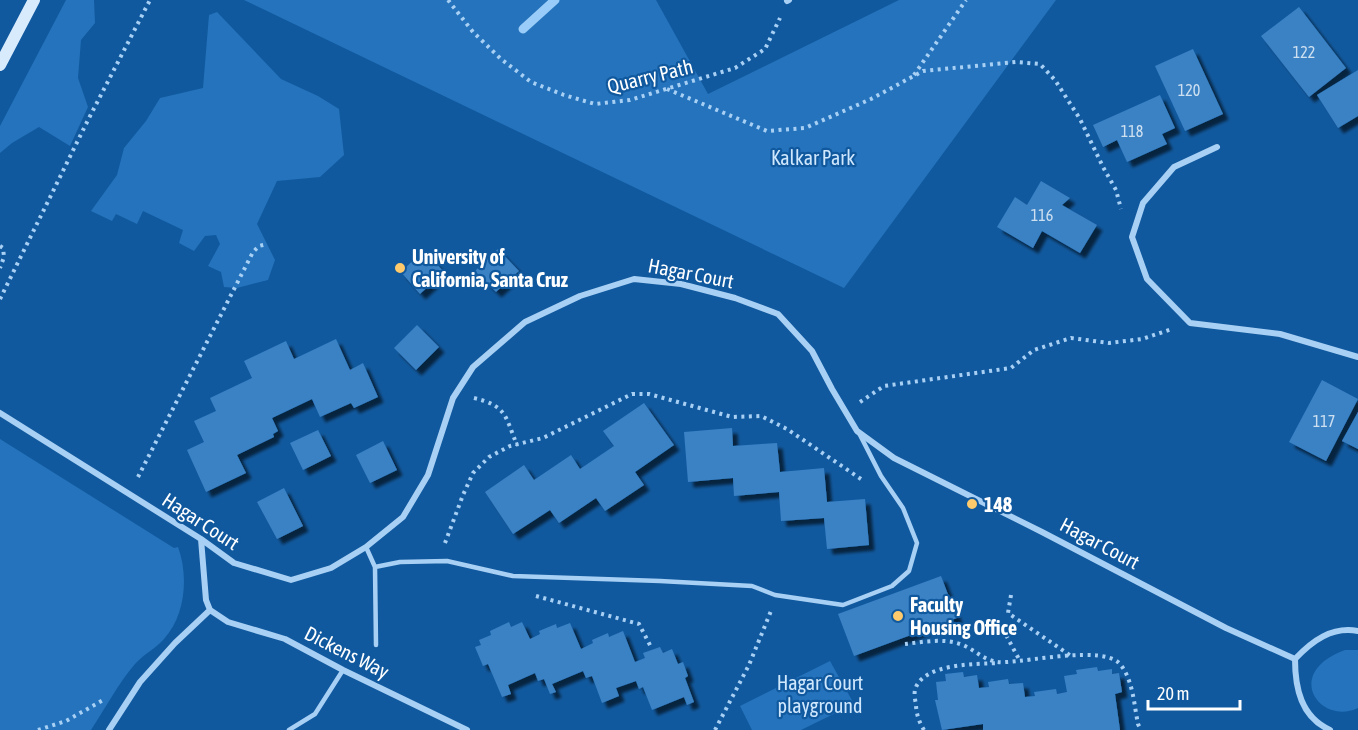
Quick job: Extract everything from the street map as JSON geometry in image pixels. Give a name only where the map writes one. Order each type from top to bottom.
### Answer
[{"type":"street","points":[[0,65],[34,0]]},
{"type":"street","points":[[1217,147],[1174,167],[1143,203],[1132,237],[1147,279],[1190,323],[1280,334],[1358,357]]},
{"type":"street","name":"Hagar Court","points":[[0,413],[201,539],[234,563],[291,580],[331,568],[366,546],[402,517],[428,475],[456,393],[473,367],[525,322],[580,296],[634,279],[692,287],[735,298],[778,314],[813,351],[857,431],[894,458],[1226,628],[1295,660]]},
{"type":"street","points":[[110,730],[140,682],[210,610],[206,600],[201,539]]},
{"type":"street","name":"Dickens Way","points":[[210,610],[228,622],[285,639],[467,730]]},
{"type":"street","points":[[1330,730],[1312,718],[1304,706],[1295,682],[1295,660],[1309,644],[1328,633],[1347,629],[1358,631]]},
{"type":"lane","points":[[375,567],[400,562],[447,561],[513,576],[752,586],[775,594],[843,605],[892,586],[909,571],[917,543],[903,508],[881,476],[857,431]]},
{"type":"lane","points":[[366,546],[375,567],[376,645]]},
{"type":"lane","points":[[289,730],[315,714],[343,670]]},
{"type":"path","points":[[0,299],[150,0]]},
{"type":"path","name":"Quarry Path","points":[[448,0],[473,32],[501,60],[531,82],[596,104],[630,100],[735,68],[765,50],[788,0]]},
{"type":"path","points":[[912,78],[966,0]]},
{"type":"path","points":[[667,89],[767,131],[805,128],[838,115],[923,71],[1016,62],[1040,64],[1055,80],[1080,118],[1116,190],[1132,237]]},
{"type":"path","points":[[130,495],[152,446],[253,252],[259,246],[267,244]]},
{"type":"path","points":[[0,246],[3,248],[4,257],[0,268]]},
{"type":"path","points":[[846,411],[884,386],[1011,368],[1034,350],[1071,338],[1109,343],[1142,339],[1190,323]]},
{"type":"path","points":[[456,393],[498,406],[503,412],[517,445]]},
{"type":"path","points":[[447,561],[445,544],[463,495],[473,473],[489,457],[517,445],[543,438],[632,394],[649,393],[732,417],[761,416],[787,429],[870,485]]},
{"type":"path","points":[[716,730],[749,664],[771,612],[775,594]]},
{"type":"path","points":[[1011,595],[1008,613],[1071,656]]},
{"type":"path","points":[[535,596],[639,624],[651,647]]},
{"type":"path","points":[[1001,630],[1020,661]]},
{"type":"path","points":[[905,644],[933,640],[960,644],[980,656],[1003,663]]},
{"type":"path","points":[[924,730],[916,710],[915,690],[921,678],[947,667],[968,664],[1101,654],[1118,662],[1127,675],[1141,730]]},
{"type":"path","points":[[38,730],[66,721],[140,682]]},
{"type":"green space","points":[[66,0],[94,0],[95,23],[81,40],[78,78],[88,107],[70,146],[39,127],[0,153],[0,126]]},
{"type":"green space","name":"Kalkar Park","points":[[244,0],[656,0],[708,94],[899,0],[1056,0],[844,288]]},
{"type":"green space","points":[[217,12],[281,79],[318,96],[339,109],[344,155],[320,177],[277,181],[257,224],[275,260],[268,280],[237,288],[224,287],[221,272],[208,266],[220,244],[216,235],[205,236],[194,251],[179,243],[183,230],[143,211],[137,224],[116,214],[112,221],[91,211],[117,175],[124,148],[146,121],[160,98],[203,88],[209,15]]},
{"type":"green space","points":[[0,439],[174,548],[178,547],[184,583],[181,608],[177,619],[164,639],[138,660],[129,671],[91,730],[0,730]]},
{"type":"green space","points":[[1345,650],[1358,650],[1358,708],[1344,712],[1331,710],[1321,704],[1314,694],[1311,683],[1315,671],[1326,660]]},
{"type":"green space","name":"Hagar Court playground","points":[[830,661],[854,704],[801,730],[752,730],[740,706]]},
{"type":"building","points":[[1299,7],[1346,68],[1309,97],[1261,36]]},
{"type":"building","points":[[1193,49],[1223,114],[1185,131],[1155,66]]},
{"type":"building","points":[[1358,70],[1358,116],[1338,128],[1317,95]]},
{"type":"building","points":[[1160,95],[1175,128],[1162,134],[1167,144],[1127,162],[1117,140],[1103,147],[1093,125]]},
{"type":"building","points":[[1041,181],[1070,198],[1062,205],[1097,225],[1080,253],[1042,231],[1033,248],[997,227],[1015,197],[1027,205]]},
{"type":"building","points":[[498,249],[519,271],[496,292],[475,271]]},
{"type":"building","points":[[424,250],[444,272],[420,294],[401,272]]},
{"type":"building","points":[[417,325],[439,347],[416,370],[394,348]]},
{"type":"building","points":[[336,339],[350,370],[363,363],[378,397],[354,408],[351,403],[320,417],[312,399],[272,418],[278,431],[273,434],[274,437],[237,455],[246,473],[206,492],[187,450],[204,442],[194,421],[216,411],[210,398],[252,378],[244,361],[286,341],[294,359]]},
{"type":"building","points":[[1322,380],[1358,399],[1326,461],[1289,442]]},
{"type":"building","points":[[644,403],[674,445],[635,472],[644,485],[605,511],[596,498],[559,523],[550,510],[513,534],[485,492],[524,465],[534,480],[571,455],[580,469],[614,446],[603,431]]},
{"type":"building","points":[[1358,412],[1358,449],[1342,441]]},
{"type":"building","points":[[732,428],[733,446],[777,443],[780,472],[824,468],[827,502],[865,499],[869,545],[827,549],[824,518],[781,521],[779,492],[734,496],[733,478],[688,482],[684,432]]},
{"type":"building","points":[[318,430],[331,456],[303,470],[290,443]]},
{"type":"building","points":[[383,441],[397,470],[370,483],[356,455]]},
{"type":"building","points":[[284,488],[303,526],[277,539],[257,502]]},
{"type":"building","name":"Faculty Housing Office","points":[[941,576],[957,618],[854,656],[838,614]]},
{"type":"building","points":[[509,622],[511,627],[522,622],[530,639],[540,634],[539,631],[556,624],[557,628],[570,623],[581,649],[593,643],[592,640],[608,633],[609,637],[623,631],[635,662],[645,658],[643,653],[660,647],[663,653],[672,649],[678,664],[683,662],[688,676],[685,678],[694,702],[687,705],[684,697],[652,710],[643,687],[639,689],[636,681],[616,688],[619,696],[602,703],[592,676],[586,678],[583,671],[552,684],[556,692],[550,694],[544,679],[538,681],[535,673],[508,685],[511,694],[502,697],[488,664],[483,666],[475,647],[481,645],[479,640],[491,635],[490,631]]},
{"type":"building","points":[[1097,667],[1098,671],[1112,669],[1112,674],[1119,673],[1122,692],[1115,694],[1120,730],[983,730],[983,724],[942,730],[935,700],[938,700],[936,682],[946,681],[945,674],[963,672],[964,677],[977,675],[979,688],[989,687],[988,682],[1008,679],[1009,684],[1023,683],[1025,697],[1035,696],[1034,692],[1056,689],[1057,694],[1067,692],[1064,676],[1077,674],[1076,670]]},
{"type":"waterway","points":[[523,29],[555,0]]},
{"type":"place","name":"University of California, Santa Cruz","points":[[400,268]]},
{"type":"place","name":"148","points":[[972,504]]},
{"type":"place","name":"Faculty Housing Office","points":[[898,616]]}]
